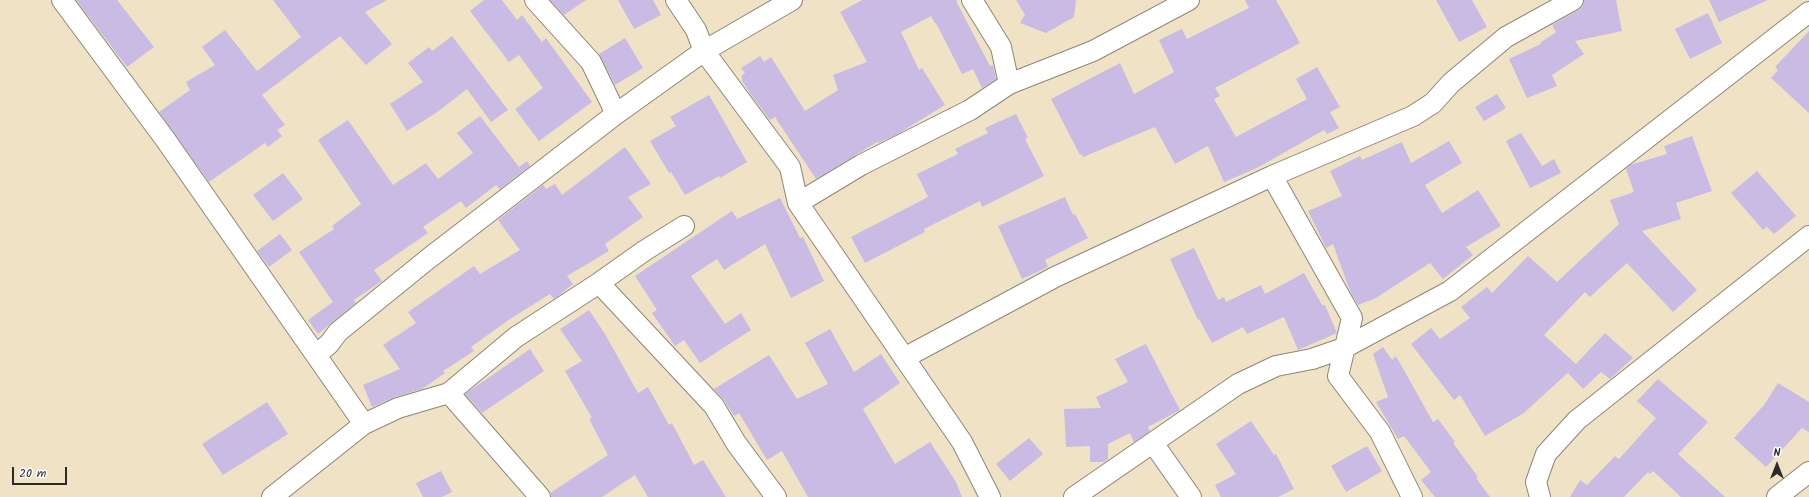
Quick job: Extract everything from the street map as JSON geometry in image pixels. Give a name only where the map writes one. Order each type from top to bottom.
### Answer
[{"type":"street","points":[[62,0],[165,139],[364,424]]},
{"type":"street","points":[[535,0],[591,62],[616,114]]},
{"type":"street","points":[[676,0],[696,30],[704,51],[790,168],[798,203],[962,442],[990,497]]},
{"type":"street","points":[[316,354],[329,344],[338,332],[422,263],[616,114],[704,51],[792,0]]},
{"type":"street","points":[[972,0],[1001,46],[1009,84]]},
{"type":"street","points":[[798,203],[861,165],[970,110],[1009,84],[1093,51],[1189,0]]},
{"type":"street","points":[[904,358],[1055,277],[1272,176],[1413,116],[1434,103],[1450,83],[1506,37],[1573,0]]},
{"type":"street","points":[[1074,497],[1238,384],[1276,366],[1312,359],[1344,348],[1450,291],[1809,12]]},
{"type":"street","points":[[1272,176],[1352,318],[1338,376],[1380,432],[1412,497]]},
{"type":"street","points":[[272,497],[364,424],[398,408],[450,393],[516,336],[684,226]]},
{"type":"street","points":[[1540,497],[1536,482],[1546,454],[1578,420],[1809,236]]},
{"type":"street","points":[[599,283],[714,406],[736,442],[776,497]]},
{"type":"street","points":[[450,393],[540,497]]},
{"type":"street","points":[[1153,444],[1191,497]]},
{"type":"street","points":[[1777,497],[1809,472]]},
{"type":"building","points":[[76,0],[117,0],[154,47],[127,67]]},
{"type":"building","points":[[273,0],[387,0],[365,12],[392,44],[366,65],[340,36],[262,95],[285,125],[277,130],[282,136],[268,147],[265,143],[209,182],[159,112],[190,90],[186,82],[215,65],[202,47],[225,30],[257,71],[301,37]]},
{"type":"building","points":[[484,0],[502,0],[517,20],[522,15],[542,42],[546,38],[592,102],[539,141],[515,109],[543,88],[519,55],[509,62],[470,11]]},
{"type":"building","points":[[550,0],[586,0],[564,15]]},
{"type":"building","points":[[618,0],[653,0],[661,15],[634,29]]},
{"type":"building","points":[[862,0],[958,0],[956,1],[990,66],[993,65],[996,79],[982,88],[973,69],[962,74],[931,16],[901,32],[919,70],[922,68],[945,105],[896,135],[878,143],[877,142],[816,179],[775,117],[770,120],[752,96],[742,81],[742,75],[745,73],[741,68],[760,56],[764,62],[771,57],[805,111],[838,90],[833,75],[867,62],[840,12]]},
{"type":"building","points":[[1016,0],[1076,0],[1074,17],[1046,33],[1020,23],[1025,15]]},
{"type":"building","points":[[1245,0],[1276,0],[1300,43],[1215,88],[1220,96],[1214,99],[1236,137],[1307,99],[1296,79],[1317,67],[1340,107],[1330,112],[1339,128],[1327,134],[1324,130],[1257,168],[1224,182],[1208,146],[1175,164],[1155,127],[1083,157],[1082,154],[1080,155],[1051,99],[1120,63],[1134,94],[1174,72],[1159,40],[1182,29],[1187,39],[1249,8]]},
{"type":"building","points":[[1436,0],[1472,0],[1487,27],[1459,42]]},
{"type":"building","points":[[1584,0],[1616,0],[1622,31],[1575,41],[1584,54],[1552,75],[1557,86],[1527,98],[1509,59],[1541,44],[1540,43],[1556,32],[1552,25],[1579,10],[1583,6]]},
{"type":"building","points":[[1709,0],[1768,0],[1719,22]]},
{"type":"building","points":[[1708,13],[1722,43],[1690,59],[1675,29]]},
{"type":"building","points":[[1809,31],[1809,113],[1771,78],[1778,70],[1775,67]]},
{"type":"building","points":[[452,36],[508,110],[491,122],[467,89],[436,113],[407,131],[390,104],[423,82],[408,63],[429,47],[432,51]]},
{"type":"building","points":[[625,38],[643,68],[615,85],[599,54]]},
{"type":"building","points":[[1497,94],[1506,108],[1484,121],[1475,107]]},
{"type":"building","points":[[709,95],[747,162],[720,178],[719,176],[685,195],[671,172],[669,173],[650,141],[676,126],[670,117]]},
{"type":"building","points":[[1016,114],[1028,138],[1025,139],[1044,176],[982,207],[980,201],[924,229],[925,232],[865,263],[851,237],[928,197],[917,174],[958,154],[955,149],[988,133],[985,128]]},
{"type":"building","points":[[480,116],[519,167],[527,161],[530,166],[500,189],[496,185],[466,208],[461,201],[423,227],[428,233],[374,270],[382,281],[354,300],[356,303],[318,334],[308,320],[333,302],[299,252],[334,229],[332,226],[361,204],[318,140],[348,120],[393,185],[426,163],[438,179],[473,153],[457,133]]},
{"type":"building","points":[[1521,133],[1542,166],[1554,159],[1561,173],[1530,188],[1506,141]]},
{"type":"building","points":[[1692,136],[1712,191],[1676,203],[1681,219],[1642,231],[1697,290],[1673,312],[1627,263],[1590,297],[1585,292],[1544,335],[1576,364],[1605,333],[1633,358],[1610,379],[1601,372],[1583,389],[1568,373],[1574,367],[1524,413],[1485,436],[1460,395],[1454,400],[1411,344],[1431,328],[1440,339],[1470,318],[1461,307],[1487,287],[1492,293],[1528,256],[1557,282],[1619,224],[1610,200],[1634,192],[1626,169],[1630,165],[1667,154],[1664,146]]},
{"type":"building","points":[[1449,141],[1462,163],[1425,185],[1442,213],[1478,190],[1501,226],[1466,247],[1473,255],[1443,279],[1430,263],[1376,298],[1358,305],[1350,291],[1333,244],[1326,248],[1308,211],[1342,196],[1330,171],[1360,156],[1362,160],[1402,142],[1411,163]]},
{"type":"building","points":[[625,147],[651,184],[628,197],[643,217],[605,244],[609,251],[567,276],[573,284],[557,297],[554,299],[550,294],[510,319],[471,347],[474,351],[443,371],[445,373],[422,389],[395,397],[372,407],[363,385],[400,369],[383,345],[416,323],[408,312],[474,266],[480,274],[520,250],[498,220],[543,185],[546,189],[555,184],[562,195]]},
{"type":"building","points":[[1757,171],[1796,216],[1774,234],[1767,227],[1763,230],[1731,193]]},
{"type":"building","points":[[283,173],[303,199],[273,221],[253,195]]},
{"type":"building","points":[[1065,197],[1073,215],[1075,214],[1088,238],[1045,260],[1048,267],[1022,279],[998,226]]},
{"type":"building","points":[[780,198],[800,238],[803,237],[824,281],[791,298],[765,244],[724,270],[717,259],[691,276],[725,324],[741,313],[751,330],[700,363],[684,340],[675,346],[652,313],[657,310],[635,276],[732,211],[737,219]]},
{"type":"building","points":[[280,234],[292,250],[269,267],[257,251]]},
{"type":"building","points":[[1194,248],[1218,300],[1224,297],[1226,302],[1261,285],[1265,294],[1304,273],[1322,305],[1325,305],[1337,333],[1298,350],[1284,317],[1247,334],[1243,327],[1212,343],[1199,319],[1198,320],[1170,259]]},
{"type":"building","points":[[589,310],[605,334],[638,393],[648,387],[669,425],[672,423],[694,465],[703,460],[726,497],[648,497],[635,475],[602,497],[551,497],[550,493],[608,455],[589,419],[592,418],[565,371],[582,361],[560,329]]},
{"type":"building","points":[[830,329],[854,372],[881,354],[900,383],[863,409],[895,464],[930,442],[956,482],[962,497],[808,497],[782,451],[767,460],[739,413],[734,416],[724,400],[714,389],[769,355],[797,399],[828,384],[805,343]]},
{"type":"building","points":[[1146,344],[1180,410],[1148,427],[1150,431],[1134,442],[1130,433],[1108,444],[1108,459],[1104,462],[1090,462],[1090,446],[1066,447],[1064,409],[1101,408],[1096,397],[1128,382],[1115,359]]},
{"type":"building","points":[[1383,347],[1392,360],[1396,356],[1433,422],[1438,419],[1455,442],[1453,443],[1478,477],[1476,478],[1490,497],[1435,497],[1421,480],[1431,472],[1404,436],[1398,439],[1376,402],[1388,397],[1373,354]]},
{"type":"building","points":[[530,349],[544,371],[482,413],[465,394]]},
{"type":"building","points":[[1658,379],[1708,422],[1678,454],[1725,497],[1681,497],[1653,471],[1650,474],[1648,472],[1624,497],[1570,497],[1580,480],[1587,485],[1615,456],[1619,459],[1656,418],[1637,401]]},
{"type":"building","points":[[1778,383],[1809,402],[1809,432],[1802,428],[1766,467],[1734,438],[1764,405]]},
{"type":"building","points":[[267,402],[288,434],[223,475],[202,444]]},
{"type":"building","points":[[1251,421],[1274,455],[1276,454],[1294,489],[1278,497],[1221,497],[1215,485],[1236,474],[1216,444]]},
{"type":"building","points":[[1029,438],[1043,454],[1010,481],[996,464]]},
{"type":"building","points":[[1367,446],[1382,471],[1346,492],[1331,466]]},
{"type":"building","points":[[441,471],[452,492],[442,497],[423,497],[416,483]]}]
